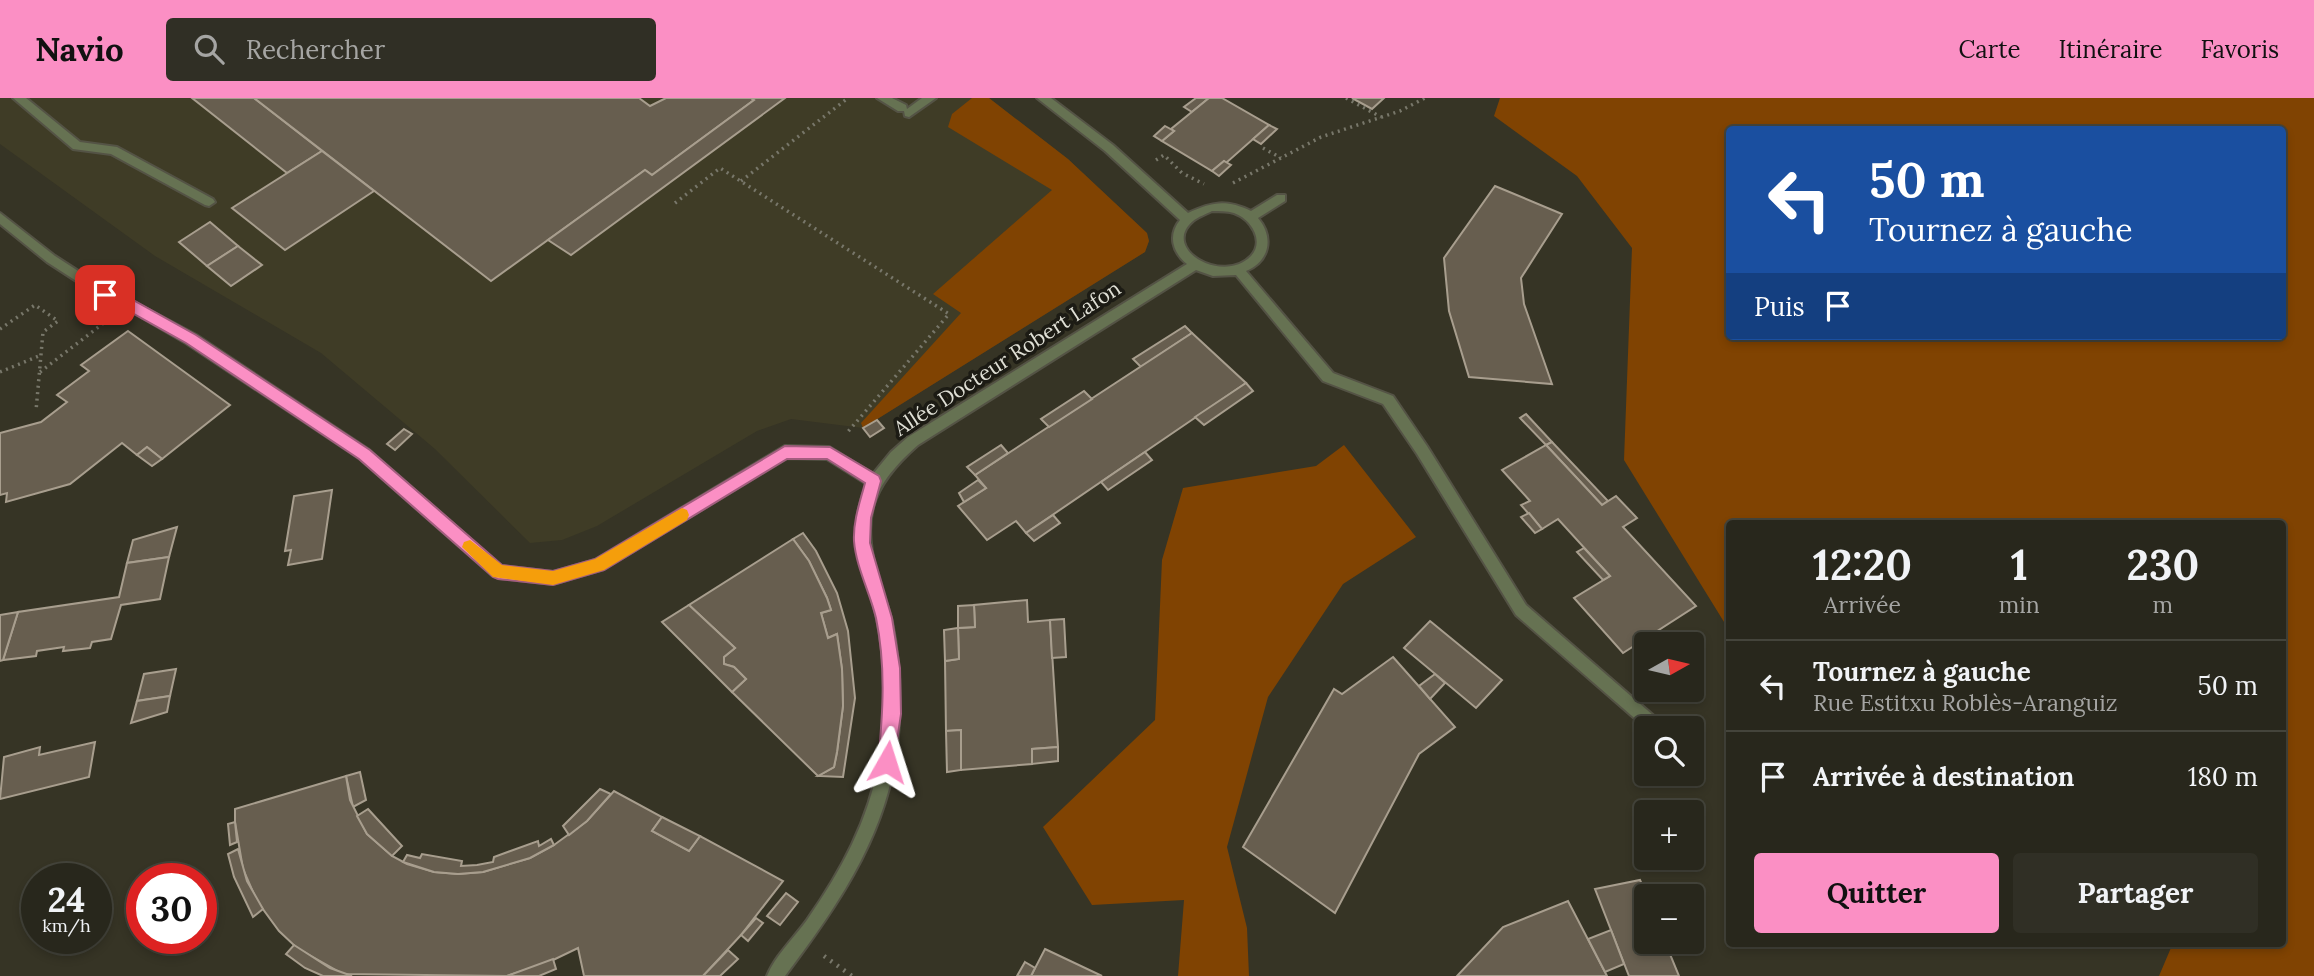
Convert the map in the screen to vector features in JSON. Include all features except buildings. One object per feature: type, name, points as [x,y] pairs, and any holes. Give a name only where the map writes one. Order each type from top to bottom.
[{"type":"street","points":[[19,98],[77,146],[113,150],[209,202]]},
{"type":"street","points":[[883,98],[906,111],[930,98]]},
{"type":"street","points":[[1043,98],[1110,148],[1186,218]]},
{"type":"street","points":[[1250,216],[1281,198]]},
{"type":"street","points":[[1218,207],[1238,210],[1250,216],[1263,235],[1263,246],[1251,264],[1238,269],[1208,271],[1194,265],[1182,255],[1177,242],[1178,229],[1186,218],[1197,211],[1218,207]]},
{"type":"street","points":[[0,217],[51,259],[105,295],[128,304],[191,339],[364,454],[498,572],[553,578],[599,565],[785,452],[830,453],[873,481]]},
{"type":"street","name":"Allée Docteur Robert Lafon","points":[[775,976],[836,893],[855,860],[875,810],[887,762],[892,714],[892,668],[884,618],[862,543],[863,518],[873,481],[892,457],[914,441],[1194,265]]},
{"type":"street","points":[[1238,269],[1328,377],[1388,400],[1521,610],[1643,716]]},
{"type":"path","points":[[740,181],[848,98]]},
{"type":"path","points":[[1346,98],[1381,117]]},
{"type":"path","points":[[1254,173],[1329,134],[1381,117],[1425,98]]},
{"type":"path","points":[[1263,148],[1282,158]]},
{"type":"path","points":[[675,203],[720,168],[949,314],[830,453]]},
{"type":"path","points":[[39,372],[128,304]]},
{"type":"path","points":[[0,329],[35,305],[58,321],[43,331],[36,411]]},
{"type":"path","points":[[0,372],[41,355]]},
{"type":"shaded area","points":[[0,98],[989,98],[1068,159],[1147,233],[1149,241],[1145,252],[863,428],[791,419],[757,431],[597,526],[562,540],[530,543],[435,449],[321,353],[155,256],[0,144]]},
{"type":"shaded area","points":[[972,98],[989,98],[1068,159],[1147,233],[1149,241],[1145,252],[863,428],[861,423],[961,313],[933,294],[1052,190],[948,127],[952,114]]},
{"type":"shaded area","points":[[1500,98],[2314,98],[2314,976],[2159,976],[2171,947],[2286,947],[2286,520],[1726,520],[1726,625],[1624,460],[1632,248],[1577,176],[1494,116]]},
{"type":"shaded area","points":[[1344,445],[1416,537],[1343,584],[1268,697],[1227,847],[1247,928],[1249,976],[1178,976],[1184,900],[1092,905],[1043,827],[1155,720],[1162,560],[1183,488],[1316,466]]},
{"type":"slow traffic","points":[[470,547],[498,572],[553,578],[599,565],[682,515]]},
{"type":"route","points":[[105,295],[128,304],[191,339],[364,454],[498,572],[553,578],[599,565],[785,452],[830,453],[873,481],[863,518],[862,543],[884,618],[892,668],[892,714],[887,762]]}]
